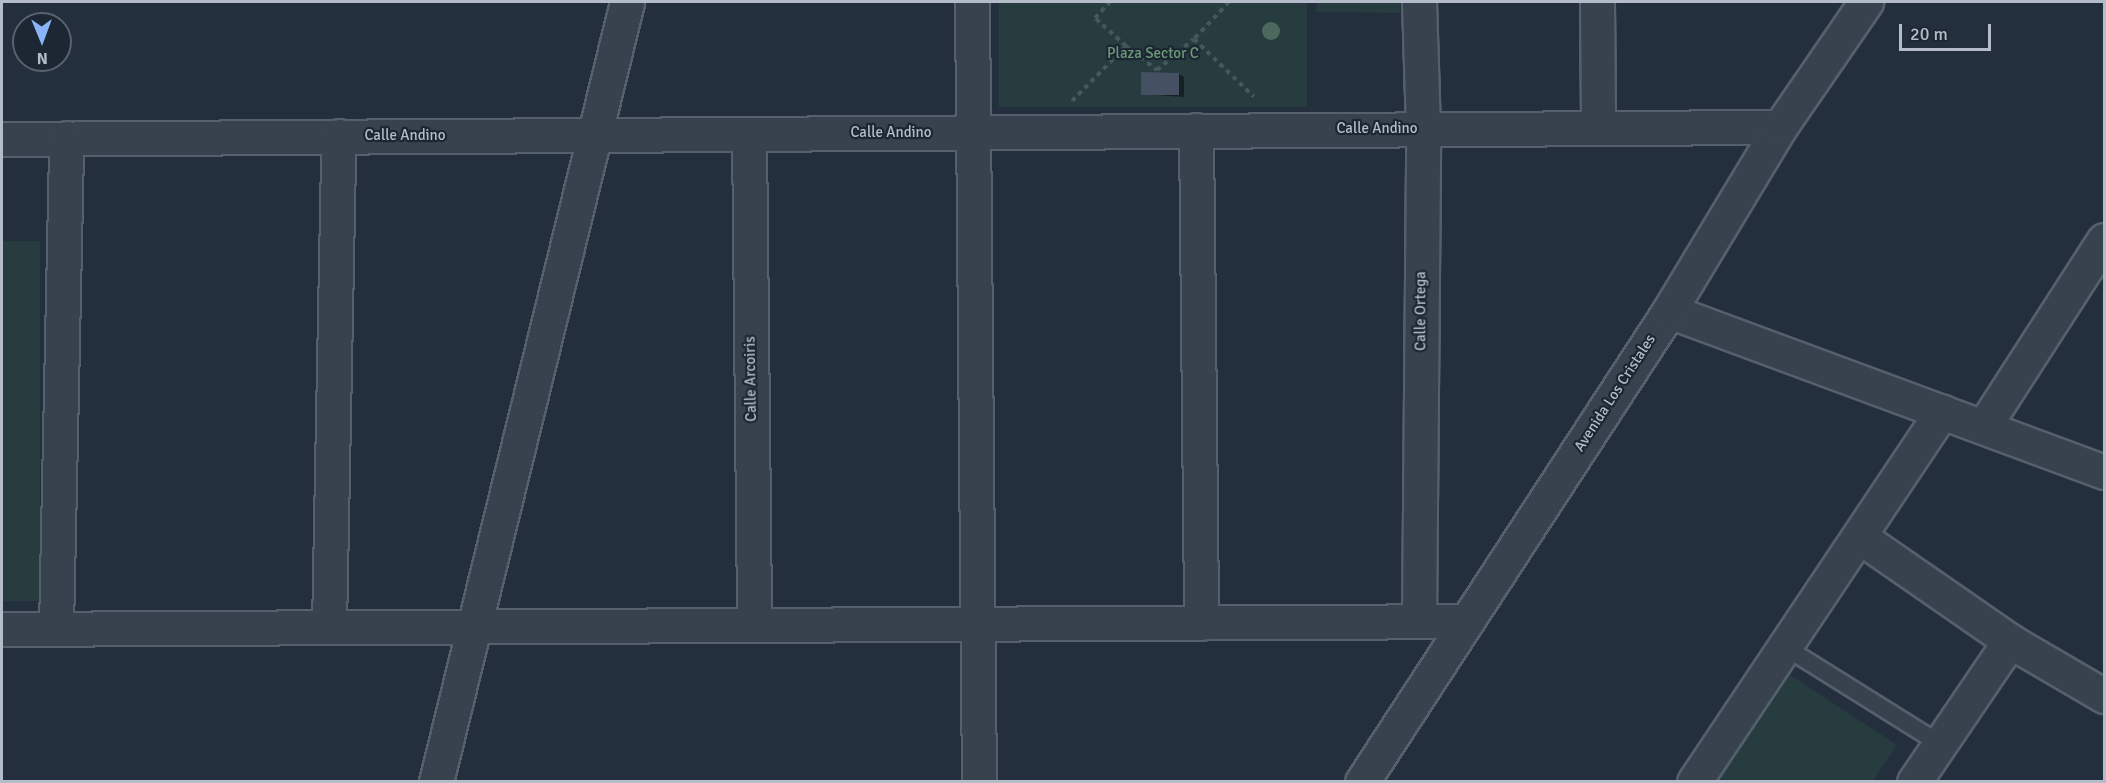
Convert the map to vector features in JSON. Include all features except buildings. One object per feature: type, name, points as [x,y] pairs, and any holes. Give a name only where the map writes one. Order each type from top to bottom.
[{"type":"street","points":[[436,782],[627,2]]},
{"type":"street","points":[[972,2],[979,782]]},
{"type":"street","name":"Calle Ortega","points":[[1419,2],[1423,129],[1419,621]]},
{"type":"street","points":[[1598,2],[1598,128]]},
{"type":"street","name":"Avenida Los Cristales","points":[[1362,782],[1669,311],[1780,127],[1866,2]]},
{"type":"street","name":"Calle Andino","points":[[2,139],[1780,127]]},
{"type":"street","points":[[1196,130],[1201,622]]},
{"type":"street","name":"Calle Arcoiris","points":[[748,134],[754,625]]},
{"type":"street","points":[[329,627],[338,136]]},
{"type":"street","points":[[56,628],[66,138]]},
{"type":"street","points":[[1984,426],[2104,240]]},
{"type":"street","points":[[1669,311],[2104,472]]},
{"type":"street","points":[[1694,782],[1860,537],[1942,411]]},
{"type":"street","points":[[1860,537],[2010,641],[2104,696]]},
{"type":"street","points":[[2,628],[1467,621]]},
{"type":"street","points":[[1914,782],[2010,641]]},
{"type":"lane","points":[[1785,647],[1940,744]]},
{"type":"path","points":[[1110,2],[1095,18],[1157,70],[1194,39],[1229,2]]},
{"type":"path","points":[[1194,39],[1264,107],[1265,130]]},
{"type":"path","points":[[1066,132],[1065,107],[1126,46]]},
{"type":"green space","name":"Plaza Sector C","points":[[999,2],[1307,2],[1307,107],[999,107]]},
{"type":"green space","points":[[1317,2],[1400,2],[1400,13],[1316,12]]},
{"type":"green space","points":[[2,241],[40,241],[40,601],[2,601]]},
{"type":"green space","points":[[1784,671],[1897,745],[1873,781],[1710,782]]}]
